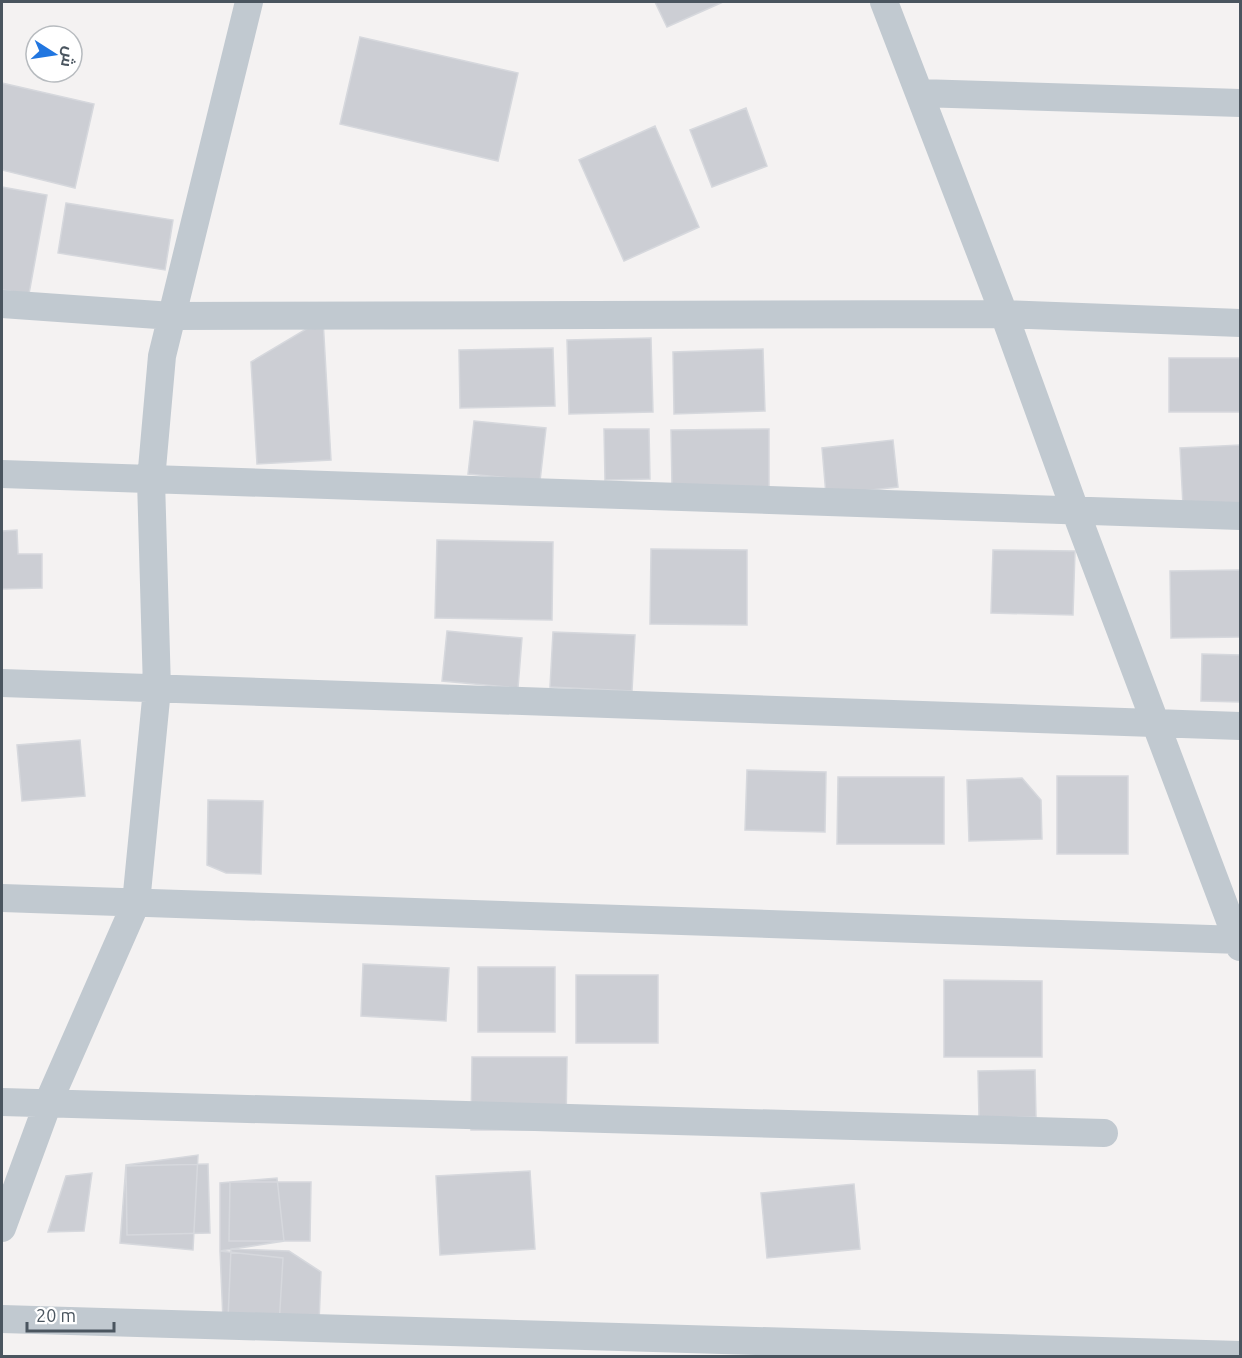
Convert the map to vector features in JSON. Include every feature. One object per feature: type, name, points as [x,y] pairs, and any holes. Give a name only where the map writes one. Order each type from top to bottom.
[{"type":"street","points":[[2,1228],[48,1104],[136,903],[157,689],[151,480],[162,356],[249,2]]},
{"type":"street","points":[[2,898],[1240,942],[1155,723],[1004,314],[884,2]]},
{"type":"street","points":[[919,93],[1240,103]]},
{"type":"street","points":[[2,304],[172,316],[1004,314],[1240,323]]},
{"type":"street","points":[[2,474],[1240,516]]},
{"type":"street","points":[[2,683],[1240,726]]},
{"type":"street","points":[[2,1102],[1104,1133]]},
{"type":"street","points":[[2,1319],[1240,1355]]},
{"type":"building","points":[[655,2],[723,2],[667,27]]},
{"type":"building","points":[[360,37],[518,73],[498,161],[340,124]]},
{"type":"building","points":[[2,83],[94,104],[75,188],[2,170]]},
{"type":"building","points":[[746,108],[767,166],[712,187],[690,130]]},
{"type":"building","points":[[655,126],[699,227],[624,261],[579,160]]},
{"type":"building","points":[[2,187],[47,195],[29,294],[2,290]]},
{"type":"building","points":[[66,203],[173,220],[165,270],[58,253]]},
{"type":"building","points":[[323,319],[331,460],[257,464],[251,362]]},
{"type":"building","points":[[651,338],[653,412],[569,414],[567,340]]},
{"type":"building","points":[[553,348],[555,406],[460,408],[459,350]]},
{"type":"building","points":[[763,349],[765,411],[674,414],[673,352]]},
{"type":"building","points":[[1169,358],[1240,358],[1240,412],[1169,412]]},
{"type":"building","points":[[474,421],[546,428],[540,481],[468,474]]},
{"type":"building","points":[[604,429],[649,429],[650,479],[605,480]]},
{"type":"building","points":[[769,429],[769,488],[672,488],[671,430]]},
{"type":"building","points":[[893,440],[898,487],[826,495],[822,448]]},
{"type":"building","points":[[1240,445],[1240,503],[1183,506],[1180,448]]},
{"type":"building","points":[[17,530],[18,554],[42,554],[42,588],[2,589],[2,531]]},
{"type":"building","points":[[437,540],[553,542],[552,620],[435,618]]},
{"type":"building","points":[[651,549],[747,550],[747,625],[650,624]]},
{"type":"building","points":[[993,550],[1075,551],[1073,615],[991,613]]},
{"type":"building","points":[[1240,570],[1240,637],[1171,638],[1170,571]]},
{"type":"building","points":[[447,631],[522,638],[518,688],[442,681]]},
{"type":"building","points":[[553,632],[635,635],[632,691],[550,687]]},
{"type":"building","points":[[1202,654],[1240,655],[1240,702],[1201,701]]},
{"type":"building","points":[[80,740],[85,796],[22,801],[17,745]]},
{"type":"building","points":[[747,770],[826,772],[825,832],[745,830]]},
{"type":"building","points":[[1057,776],[1128,776],[1128,854],[1057,854]]},
{"type":"building","points":[[838,777],[944,777],[944,844],[837,844]]},
{"type":"building","points":[[1022,778],[1041,800],[1042,839],[969,841],[967,780]]},
{"type":"building","points":[[208,800],[263,801],[261,874],[226,873],[207,865]]},
{"type":"building","points":[[363,964],[449,968],[446,1021],[361,1016]]},
{"type":"building","points":[[478,967],[555,967],[555,1032],[478,1032]]},
{"type":"building","points":[[576,975],[658,975],[658,1043],[576,1043]]},
{"type":"building","points":[[944,980],[1042,981],[1042,1057],[944,1057]]},
{"type":"building","points":[[472,1057],[567,1057],[566,1130],[471,1130]]},
{"type":"building","points":[[1035,1070],[1036,1117],[979,1118],[978,1071]]},
{"type":"building","points":[[198,1155],[193,1250],[120,1243],[126,1165]]},
{"type":"building","points":[[208,1164],[210,1233],[127,1235],[126,1166]]},
{"type":"building","points":[[530,1171],[535,1249],[440,1255],[436,1176]]},
{"type":"building","points":[[92,1173],[84,1231],[48,1232],[66,1176]]},
{"type":"building","points":[[277,1178],[284,1241],[220,1251],[220,1183]]},
{"type":"building","points":[[230,1182],[311,1182],[310,1241],[229,1241]]},
{"type":"building","points":[[854,1184],[860,1249],[767,1258],[761,1193]]},
{"type":"building","points":[[231,1249],[289,1251],[321,1272],[319,1323],[228,1319]]},
{"type":"building","points":[[220,1251],[283,1258],[279,1326],[223,1320]]}]
